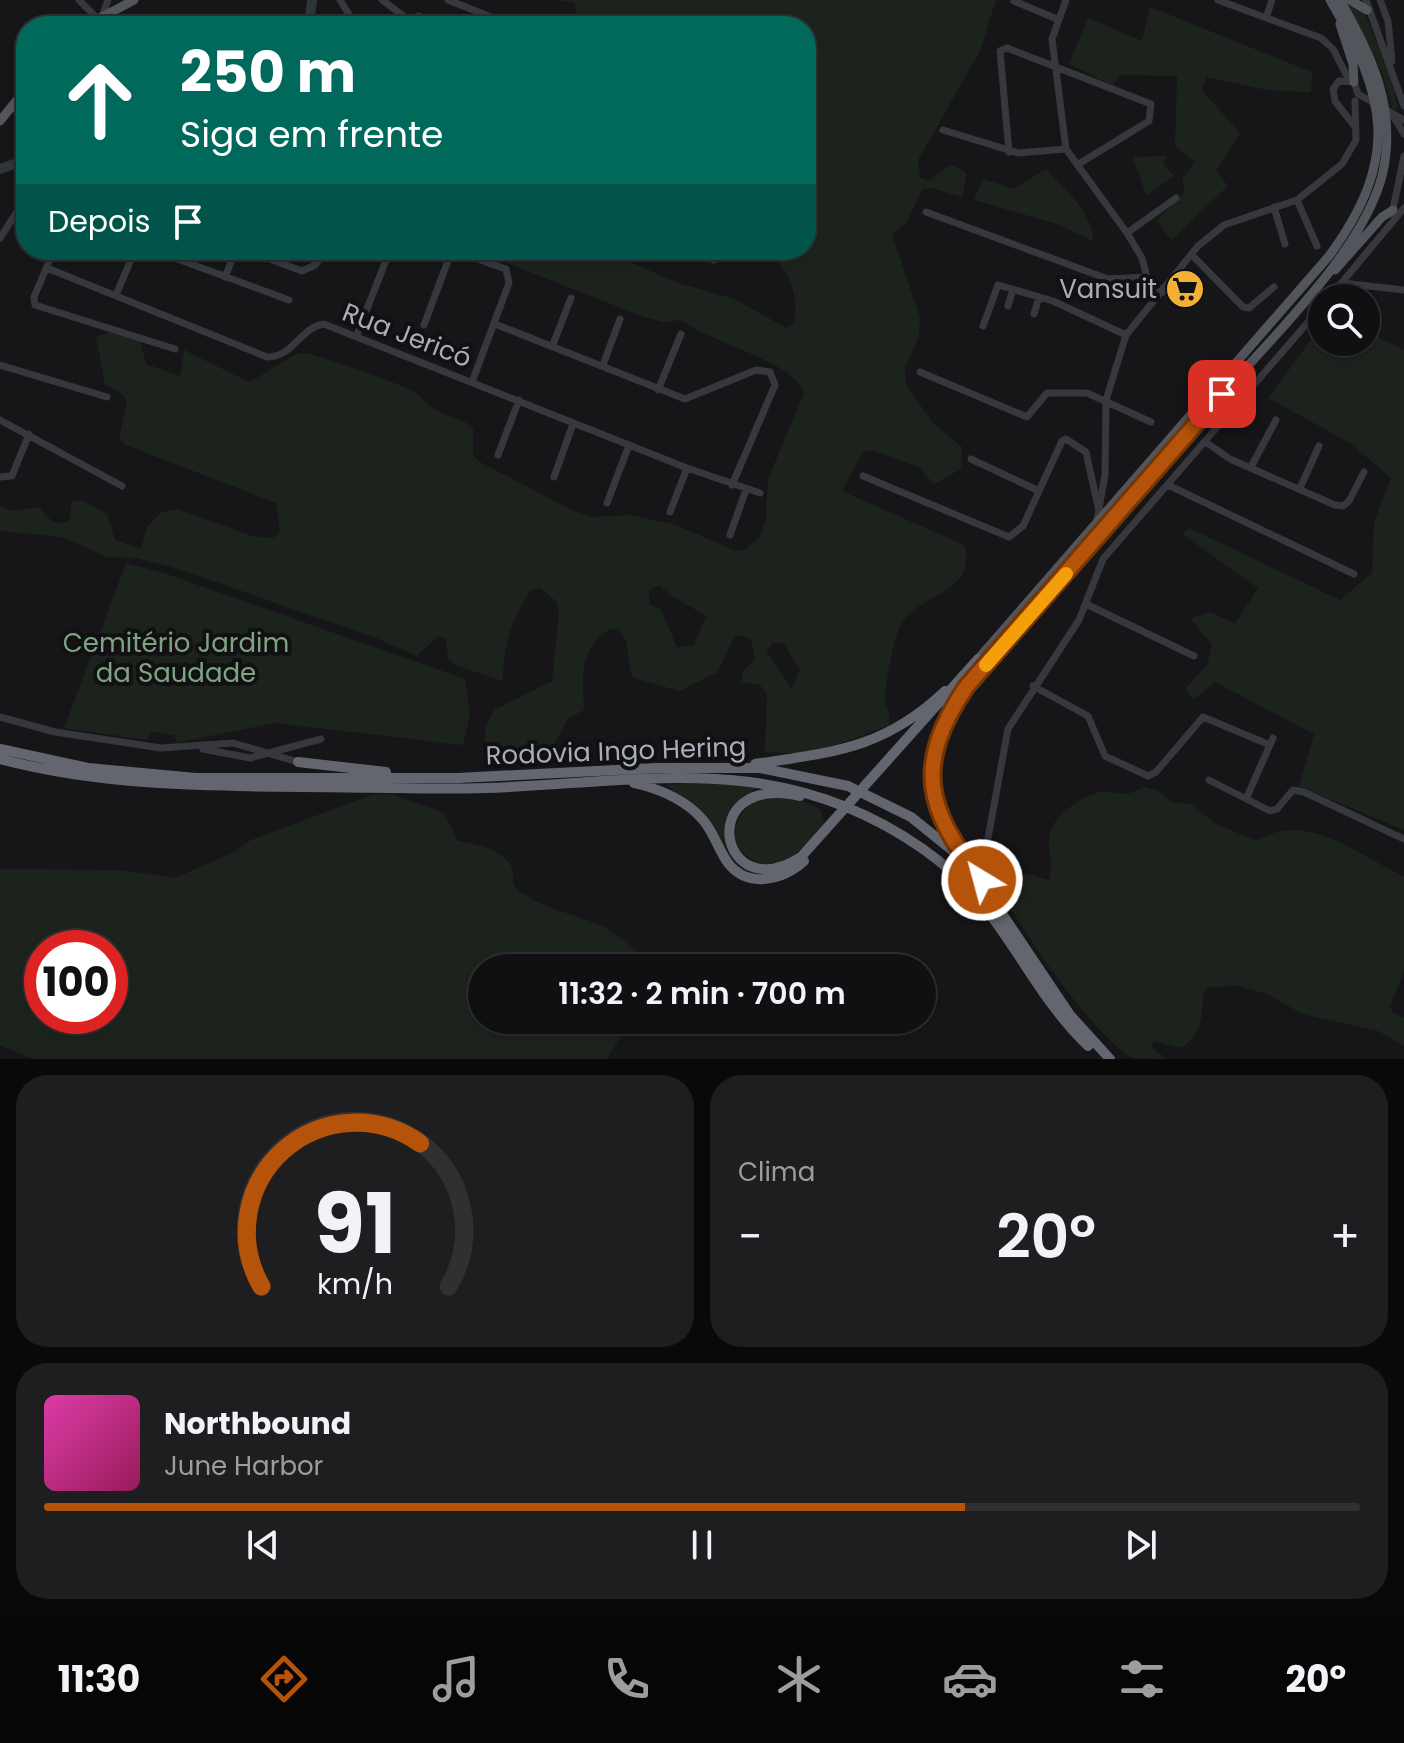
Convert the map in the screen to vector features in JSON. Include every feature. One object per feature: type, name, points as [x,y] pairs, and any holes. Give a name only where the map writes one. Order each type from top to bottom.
[{"type":"highway","points":[[596,781],[633,783],[658,789],[679,799],[704,821],[731,867],[754,878],[792,873],[978,659]]},
{"type":"highway","points":[[732,768],[839,753],[865,743],[916,716],[978,659]]},
{"type":"highway","points":[[884,768],[966,687]]},
{"type":"highway","points":[[966,687],[939,731],[932,784],[944,824],[968,863]]},
{"type":"highway","name":"Rodovia Ingo Hering","points":[[0,749],[88,768],[159,776],[420,778],[732,768],[782,770],[848,786],[911,817],[968,863],[1070,1015],[1110,1059]]},
{"type":"highway","name":"Rodovia Ingo Hering","points":[[0,760],[121,782],[216,787],[447,788],[596,781],[746,779],[780,785],[839,802],[910,840],[964,881],[996,918],[1064,1019],[1101,1059]]},
{"type":"highway","points":[[298,762],[420,778]]},
{"type":"highway","points":[[826,832],[801,857],[787,866],[766,870],[743,863],[733,852],[728,835],[733,813],[751,796],[779,793],[839,802]]},
{"type":"main road","points":[[103,16],[134,0]]},
{"type":"main road","points":[[1335,3],[1353,64],[1351,81]]},
{"type":"main road","points":[[1317,284],[1365,220],[1382,175],[1379,98],[1369,51],[1335,3]]},
{"type":"main road","points":[[0,121],[16,101]]},
{"type":"main road","points":[[978,659],[1347,232],[1374,174],[1382,133]]},
{"type":"main road","points":[[1320,284],[1353,253],[1382,217],[1393,210]]},
{"type":"main road","points":[[966,687],[1308,295]]},
{"type":"street","points":[[382,0],[407,16]]},
{"type":"street","points":[[448,0],[489,16]]},
{"type":"street","points":[[1066,0],[1052,39],[1066,149],[1127,233],[1142,258],[1147,277],[1163,292]]},
{"type":"street","points":[[1096,526],[1105,475],[1106,400],[1126,335],[1192,255],[1224,225],[1297,200],[1351,153],[1357,130],[1357,98],[1333,49],[1321,38],[1218,0]]},
{"type":"street","points":[[1266,18],[1272,0]]},
{"type":"street","points":[[1380,0],[1388,21],[1394,71],[1403,104],[1397,116]]},
{"type":"street","points":[[1014,1],[1057,19]]},
{"type":"street","points":[[1359,2],[1388,21]]},
{"type":"street","points":[[1359,2],[1394,71]]},
{"type":"street","points":[[1009,152],[1000,51],[1007,48],[1151,104],[1149,121],[1077,165]]},
{"type":"street","points":[[1342,67],[1332,94],[1357,130]]},
{"type":"street","points":[[1339,81],[1351,81]]},
{"type":"street","points":[[1339,105],[1347,106],[1357,98]]},
{"type":"street","points":[[1357,98],[1397,116],[1404,134]]},
{"type":"street","points":[[943,130],[1009,152],[1027,154],[1066,149]]},
{"type":"street","points":[[1388,228],[1404,156]]},
{"type":"street","points":[[1402,168],[1404,180]]},
{"type":"street","points":[[1127,233],[1176,198]]},
{"type":"street","points":[[1297,200],[1317,246]]},
{"type":"street","points":[[1393,210],[1404,206]]},
{"type":"street","points":[[1403,289],[1376,290],[1342,283],[1404,206]]},
{"type":"street","points":[[1274,207],[1285,244]]},
{"type":"street","points":[[926,212],[1108,279],[1147,277]]},
{"type":"street","points":[[0,238],[16,213]]},
{"type":"street","points":[[1192,255],[1243,307],[1249,308],[1274,287]]},
{"type":"street","points":[[50,260],[34,297],[35,305],[175,349]]},
{"type":"street","points":[[116,295],[131,260]]},
{"type":"street","points":[[180,260],[289,300]]},
{"type":"street","points":[[225,277],[232,260]]},
{"type":"street","points":[[277,260],[302,271],[319,260]]},
{"type":"street","points":[[356,337],[386,260]]},
{"type":"street","points":[[424,325],[448,260]]},
{"type":"street","points":[[472,382],[495,324],[509,274],[506,269],[480,260]]},
{"type":"street","name":"Rua Jericó","points":[[47,268],[267,357],[282,355],[318,324],[687,468],[760,493]]},
{"type":"street","points":[[983,326],[998,285],[1039,297],[1126,335]]},
{"type":"street","points":[[1008,306],[1013,289]]},
{"type":"street","points":[[1034,314],[1039,297]]},
{"type":"street","points":[[552,347],[571,298]]},
{"type":"street","points":[[603,365],[620,319]]},
{"type":"street","points":[[986,849],[1002,747],[1008,729],[1033,686],[1068,638],[1086,604],[1103,559],[1207,443],[1308,323]]},
{"type":"street","points":[[495,324],[603,365],[658,390],[691,399],[756,370],[770,372],[775,378],[732,485]]},
{"type":"street","points":[[658,390],[681,334]]},
{"type":"street","points":[[0,365],[107,397]]},
{"type":"street","points":[[920,372],[1027,417],[1047,393],[1087,393],[1151,422]]},
{"type":"street","points":[[498,455],[519,400]]},
{"type":"street","points":[[0,420],[122,486]]},
{"type":"street","points":[[1251,467],[1276,420]]},
{"type":"street","points":[[554,477],[573,424]]},
{"type":"street","points":[[0,477],[12,476],[29,434]]},
{"type":"street","points":[[863,476],[1009,537],[1023,526],[1062,441],[1070,440],[1086,452],[1099,511]]},
{"type":"street","points":[[1207,443],[1214,450],[1343,506],[1349,501],[1364,472]]},
{"type":"street","points":[[607,503],[629,445]]},
{"type":"street","points":[[1300,488],[1319,446]]},
{"type":"street","points":[[971,459],[1039,491]]},
{"type":"street","points":[[670,512],[687,468]]},
{"type":"street","points":[[1168,485],[1354,574]]},
{"type":"street","points":[[730,535],[746,490]]},
{"type":"street","points":[[1086,604],[1194,656]]},
{"type":"street","points":[[1033,686],[1088,716],[1105,756],[1137,774],[1148,776],[1156,772],[1203,717],[1271,741],[1246,799]]},
{"type":"street","points":[[0,717],[106,741],[169,748],[233,743],[265,755],[298,762]]},
{"type":"street","points":[[197,747],[236,758],[265,755],[298,743],[321,739]]},
{"type":"street","points":[[298,743],[293,753],[298,762]]},
{"type":"street","points":[[1209,780],[1270,811],[1277,809],[1287,793],[1293,790],[1304,792],[1404,839]]},
{"type":"green space","points":[[558,0],[996,0],[980,51],[918,160],[920,177],[928,181],[951,165],[967,173],[962,197],[931,188],[922,189],[907,222],[892,234],[920,317],[919,337],[905,367],[906,385],[933,423],[962,447],[961,469],[934,484],[918,467],[872,450],[863,452],[842,491],[964,545],[966,561],[963,573],[955,583],[910,613],[898,630],[885,696],[889,725],[812,750],[765,751],[767,694],[760,685],[741,682],[743,672],[755,658],[751,640],[743,635],[734,637],[718,672],[679,691],[634,678],[626,642],[618,631],[611,628],[588,654],[583,674],[584,710],[568,719],[553,746],[526,756],[512,757],[491,749],[486,740],[486,727],[494,710],[552,681],[559,611],[556,601],[540,588],[531,590],[513,623],[503,681],[455,665],[448,659],[446,639],[438,636],[417,656],[371,636],[175,568],[137,558],[107,557],[62,537],[0,531],[0,505],[11,511],[39,507],[59,523],[69,521],[72,502],[82,500],[107,514],[115,540],[141,549],[147,527],[160,513],[178,509],[252,536],[273,538],[280,531],[276,503],[126,445],[119,438],[127,401],[121,393],[105,384],[96,337],[115,331],[140,341],[146,364],[180,376],[184,350],[249,382],[301,353],[337,362],[411,390],[436,410],[465,422],[473,428],[473,455],[480,462],[572,510],[593,517],[631,515],[676,525],[736,551],[745,549],[760,537],[766,518],[768,479],[804,393],[797,381],[768,362],[682,320],[663,322],[644,317],[499,260],[625,260],[678,283],[734,299],[786,328],[794,324],[794,292],[786,273],[775,260],[816,260],[816,16],[577,16],[575,3]],"holes":[[[659,585],[706,616],[694,646],[677,647],[661,610],[649,604],[649,590]],[[773,643],[783,643],[800,669],[792,689],[766,651]]]},
{"type":"green space","points":[[1347,4],[1365,13],[1392,81],[1398,108],[1393,111],[1382,72]]},
{"type":"green space","points":[[1150,7],[1312,72],[1311,92],[1267,90],[1206,77],[1202,90],[1240,133],[1216,171],[1228,186],[1171,240],[1157,220],[1185,192],[1182,179],[1195,162],[1175,146],[1177,76],[1121,75],[1112,85],[1069,64],[1088,18],[1142,41]]},
{"type":"green space","points":[[1168,156],[1163,163],[1174,176],[1146,195],[1133,157]]},
{"type":"green space","points":[[1046,169],[1083,211],[1093,241],[1057,224],[974,200],[983,179],[1014,189]]},
{"type":"green space","points":[[1380,338],[1404,350],[1404,830],[1299,786],[1314,734],[1215,682],[1193,700],[1185,689],[1207,665],[1212,645],[1190,618],[1211,612],[1235,624],[1258,588],[1182,534],[1189,528],[1340,600],[1372,573],[1374,522],[1391,478],[1350,443],[1268,398],[1308,344],[1308,356],[1380,356]]},
{"type":"green space","name":"Cemitério Jardim da Saudade","points":[[126,563],[164,573],[465,679],[470,715],[463,745],[275,723],[176,743],[175,735],[152,732],[147,740],[64,728]]},
{"type":"green space","points":[[700,782],[760,787],[738,803],[730,815],[725,842],[728,854],[736,863],[750,870],[783,871],[759,876],[734,866],[704,815],[666,785]]},
{"type":"green space","points":[[1144,787],[1158,791],[1172,802],[1191,804],[1214,823],[1257,841],[1276,832],[1294,830],[1313,833],[1332,839],[1404,876],[1404,971],[1390,1007],[1394,1014],[1404,1017],[1404,1046],[1378,1031],[1302,1014],[1267,994],[1239,986],[1209,987],[1203,994],[1197,1031],[1181,1048],[1154,1041],[1151,1047],[1167,1059],[1131,1057],[1114,1044],[1056,976],[1019,922],[995,879],[1023,873],[1049,880],[1050,833],[1061,816],[1091,795],[1103,792],[1122,794]]},
{"type":"green space","points":[[391,794],[444,813],[458,841],[488,848],[503,856],[513,870],[515,887],[545,905],[607,929],[640,954],[468,954],[468,1034],[623,1034],[606,1059],[35,1059],[0,1046],[0,869],[119,870],[175,878],[232,853],[251,840],[371,795]]},
{"type":"green space","points":[[760,798],[797,799],[820,809],[824,823],[792,856],[771,865],[759,863],[733,843],[740,816]]},
{"type":"waterway","points":[[310,16],[312,0]]},
{"type":"waterway","points":[[0,169],[16,163]]},
{"type":"slow traffic","points":[[986,665],[1066,574]]},
{"type":"place","name":"Vansuit","points":[[1185,289]]},
{"type":"route","points":[[982,880],[955,843],[936,804],[932,768],[939,731],[966,687],[1222,394]]}]
